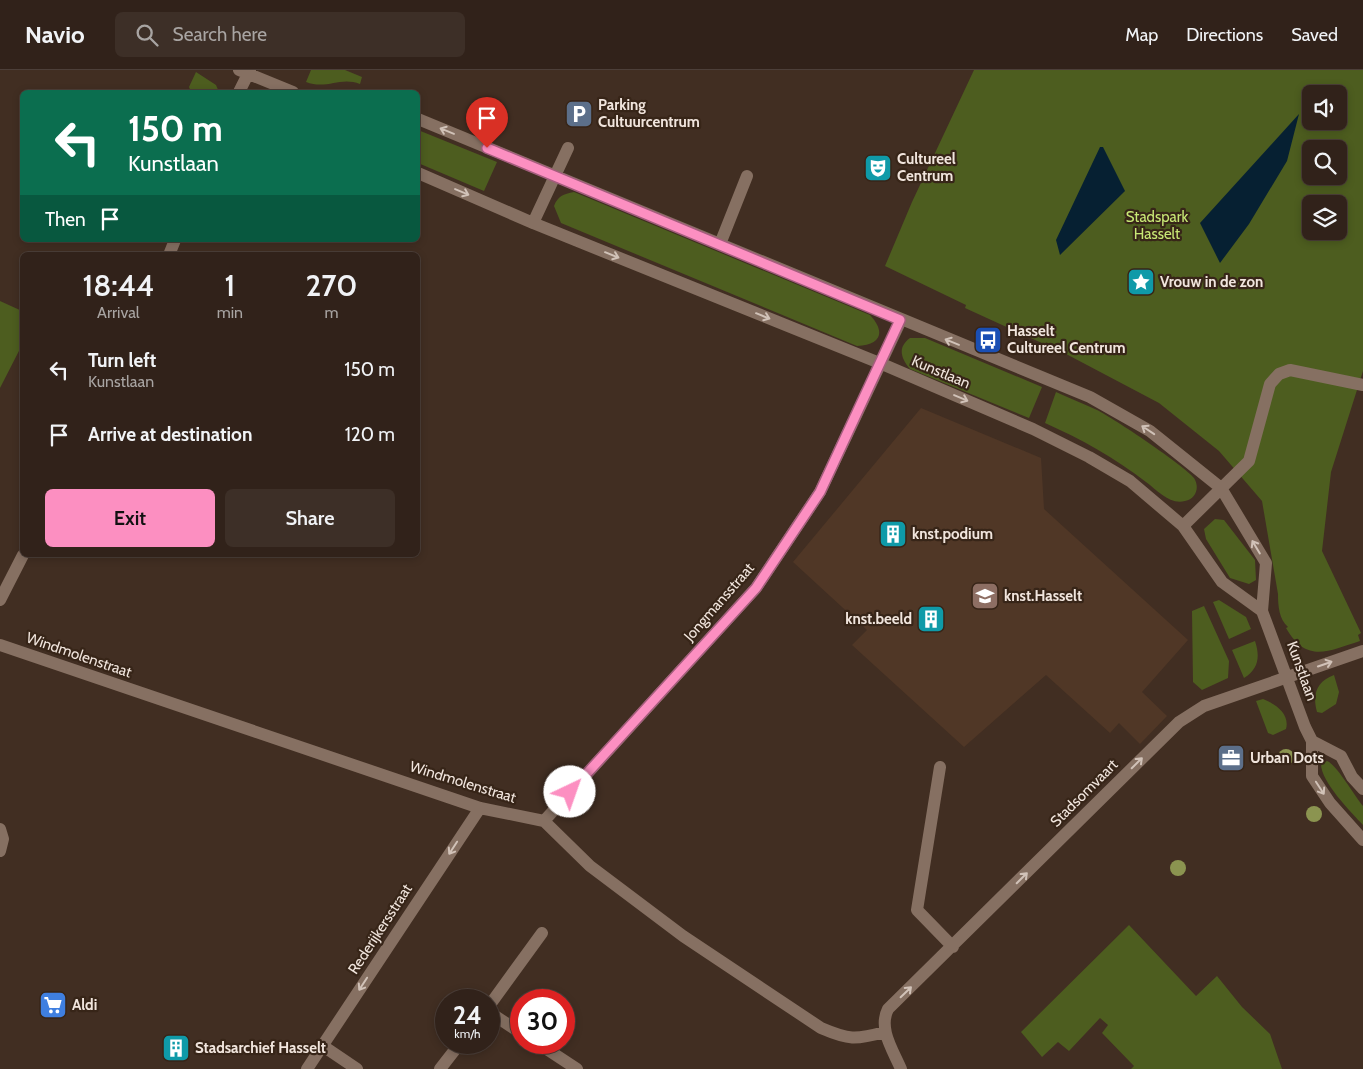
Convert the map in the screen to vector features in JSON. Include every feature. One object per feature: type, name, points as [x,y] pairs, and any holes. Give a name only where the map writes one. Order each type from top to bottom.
[{"type":"street","points":[[240,90],[246,71],[289,90]]},
{"type":"street","name":"Kunstlaan","points":[[420,120],[1075,391],[1116,411],[1150,431],[1221,488],[1266,563],[1262,611],[1312,741],[1312,776],[1330,803],[1363,840]]},
{"type":"street","points":[[533,222],[554,174],[568,148]]},
{"type":"street","name":"Kunstlaan","points":[[420,173],[533,222],[882,364],[1033,430],[1088,457],[1130,481],[1183,526],[1222,582],[1262,611]]},
{"type":"street","points":[[720,244],[747,176]]},
{"type":"street","name":"Jongmansstraat","points":[[544,821],[756,588],[820,492],[882,364],[900,320]]},
{"type":"street","points":[[1183,526],[1249,461],[1270,384],[1280,374],[1290,370],[1363,385]]},
{"type":"street","points":[[0,600],[22,557]]},
{"type":"street","name":"Windmolenstraat","points":[[0,645],[480,808],[544,821]]},
{"type":"street","name":"Stadsomvaart","points":[[885,1032],[883,1018],[888,1009],[1179,722],[1204,706],[1363,651]]},
{"type":"street","points":[[1312,741],[1341,756],[1352,777],[1363,789]]},
{"type":"street","points":[[940,767],[917,910],[953,947]]},
{"type":"street","name":"Rederijkersstraat","points":[[307,1069],[480,808]]},
{"type":"street","points":[[544,821],[590,866],[683,936],[821,1028],[841,1037],[860,1039],[885,1032],[901,1069]]},
{"type":"street","points":[[0,829],[3,838],[0,851]]},
{"type":"street","points":[[500,991],[542,933]]},
{"type":"street","points":[[323,1046],[357,1069]]},
{"type":"street","points":[[443,1068],[453,1054]]},
{"type":"street","points":[[554,1054],[577,1069]]},
{"type":"shaded area","name":"knst.Hasselt","points":[[921,408],[1041,458],[1044,509],[1188,640],[1142,692],[1167,716],[1140,744],[1119,723],[1110,733],[1046,675],[964,747],[852,645],[867,630],[793,562]]},
{"type":"green space","points":[[311,70],[345,70],[362,77],[360,84],[346,81],[320,85],[306,82]]},
{"type":"green space","name":"Stadspark Hasselt","points":[[974,70],[1363,70],[1363,371],[1331,472],[1322,551],[1361,633],[1358,635],[1360,641],[1319,652],[1310,651],[1302,647],[1294,639],[1286,628],[1288,627],[1280,612],[1262,501],[1219,451],[1159,403],[1068,355],[965,308],[966,305],[885,266],[912,202]]},
{"type":"green space","points":[[196,72],[216,85],[218,90],[190,90],[189,87]]},
{"type":"green space","points":[[420,131],[497,162],[484,191],[420,164]]},
{"type":"green space","points":[[574,192],[870,315],[878,327],[878,336],[871,343],[857,346],[561,223],[554,206],[561,196]]},
{"type":"green space","points":[[0,301],[20,310],[20,349],[0,388]]},
{"type":"green space","points":[[910,338],[925,338],[1042,387],[1029,418],[910,369],[902,356],[902,349]]},
{"type":"green space","points":[[1056,392],[1097,410],[1177,463],[1196,481],[1197,489],[1192,498],[1180,502],[1169,499],[1110,457],[1085,442],[1045,423]]},
{"type":"green space","points":[[1215,519],[1224,520],[1255,560],[1256,580],[1249,584],[1230,578],[1206,539],[1204,529]]},
{"type":"green space","points":[[1219,600],[1246,617],[1251,629],[1229,639],[1213,602]]},
{"type":"green space","points":[[1204,606],[1229,661],[1228,678],[1202,690],[1193,682],[1192,611]]},
{"type":"green space","points":[[1255,641],[1258,652],[1257,662],[1253,671],[1244,678],[1232,650]]},
{"type":"green space","points":[[1334,675],[1339,692],[1336,704],[1322,713],[1317,712],[1315,699],[1317,689],[1323,681]]},
{"type":"green space","points":[[1263,699],[1281,710],[1286,719],[1286,729],[1273,735],[1268,733],[1256,701]]},
{"type":"green space","points":[[1327,761],[1340,774],[1363,806],[1363,825],[1331,788],[1322,771],[1321,764]]},
{"type":"green space","points":[[1129,925],[1196,996],[1217,976],[1242,1007],[1270,1034],[1282,1069],[1131,1069],[1134,1066],[1102,1033],[1108,1025],[1100,1018],[1069,1051],[1058,1042],[1042,1057],[1021,1032]]},
{"type":"water","points":[[1299,114],[1287,161],[1249,224],[1220,263],[1200,223]]},
{"type":"water","points":[[1100,147],[1103,147],[1125,191],[1060,255],[1056,240]]},
{"type":"place","name":"Parking Cultuurcentrum","points":[[579,114]]},
{"type":"place","name":"Cultureel Centrum","points":[[878,168]]},
{"type":"place","name":"Vrouw in de zon","points":[[1141,282]]},
{"type":"place","name":"Hasselt Cultureel Centrum","points":[[988,340]]},
{"type":"place","name":"knst.podium","points":[[893,534]]},
{"type":"place","name":"knst.Hasselt","points":[[985,596]]},
{"type":"place","name":"knst.beeld","points":[[931,619]]},
{"type":"place","name":"Urban Dots","points":[[1231,758]]},
{"type":"place","name":"Aldi","points":[[53,1005]]},
{"type":"place","name":"Stadsarchief Hasselt","points":[[176,1048]]},
{"type":"route","points":[[487,148],[554,174],[900,320],[882,364],[820,492],[756,588],[570,792]]}]
